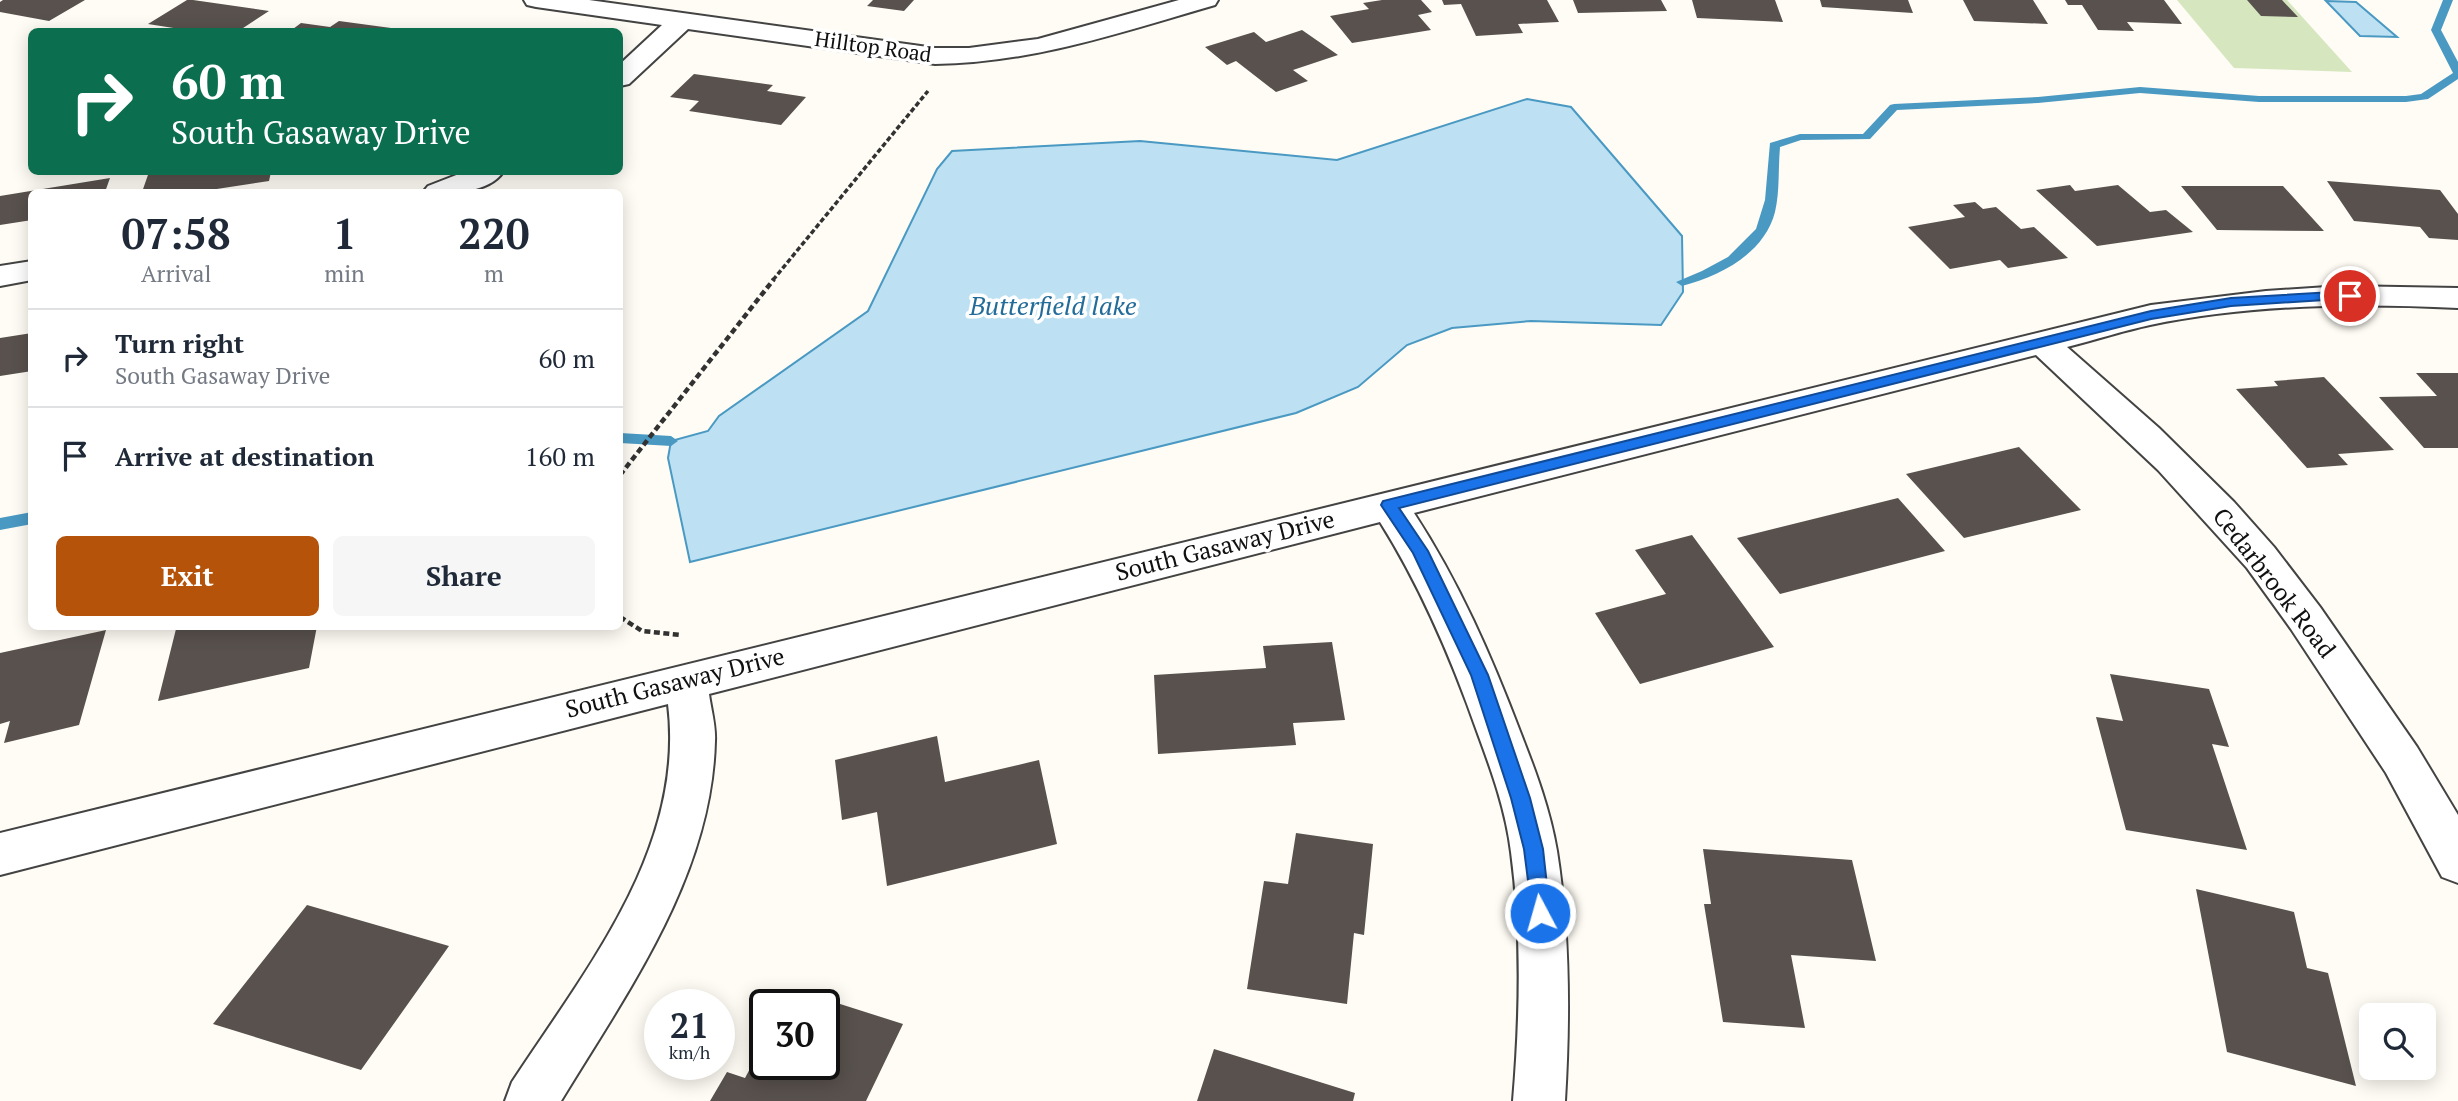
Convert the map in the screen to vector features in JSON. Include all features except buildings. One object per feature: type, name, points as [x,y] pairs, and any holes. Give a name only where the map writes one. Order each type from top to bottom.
[{"type":"street","name":"Hilltop Road","points":[[536,0],[934,56],[966,57],[1047,45],[1206,0]]},
{"type":"street","points":[[623,75],[683,20]]},
{"type":"street","points":[[446,189],[481,175]]},
{"type":"street","points":[[0,276],[28,271]]},
{"type":"street","name":"South Gasaway Drive","points":[[0,854],[2151,315],[2231,302],[2327,295],[2458,298]]},
{"type":"street","name":"Cedarbrook Road","points":[[2042,342],[2130,421],[2203,493],[2295,603],[2406,766],[2458,862]]},
{"type":"street","points":[[1388,505],[1420,551],[1479,675],[1517,785],[1533,849],[1542,933],[1545,1026],[1539,1101]]},
{"type":"street","points":[[531,1101],[641,925],[671,853],[689,784],[694,739],[686,680]]},
{"type":"path","points":[[623,471],[733,329],[936,83]]},
{"type":"path","points":[[623,619],[642,631],[683,635]]},
{"type":"green space","points":[[2177,0],[2287,0],[2352,72],[2234,68]]},
{"type":"water","points":[[2326,1],[2356,2],[2397,37],[2360,36]]},
{"type":"water","name":"Butterfield lake","points":[[1527,99],[1571,107],[1682,236],[1683,292],[1661,325],[1531,321],[1452,328],[1407,345],[1358,387],[1296,413],[690,562],[668,458],[671,441],[708,431],[719,416],[868,311],[937,169],[952,151],[1140,141],[1337,160]]},
{"type":"waterway","points":[[2448,0],[2436,30],[2458,72]]},
{"type":"waterway","points":[[1682,282],[1720,268],[1744,250],[1762,229],[1771,200],[1774,145],[1800,137],[1866,137],[1894,107],[2038,100],[2140,90],[2259,99],[2406,99],[2424,97],[2458,74]]},
{"type":"waterway","points":[[623,438],[671,441]]},
{"type":"waterway","points":[[0,524],[28,519]]},
{"type":"route","points":[[1540,913],[1533,849],[1521,798],[1479,675],[1420,551],[1388,505],[2151,315],[2231,302],[2327,295],[2350,296]]}]
